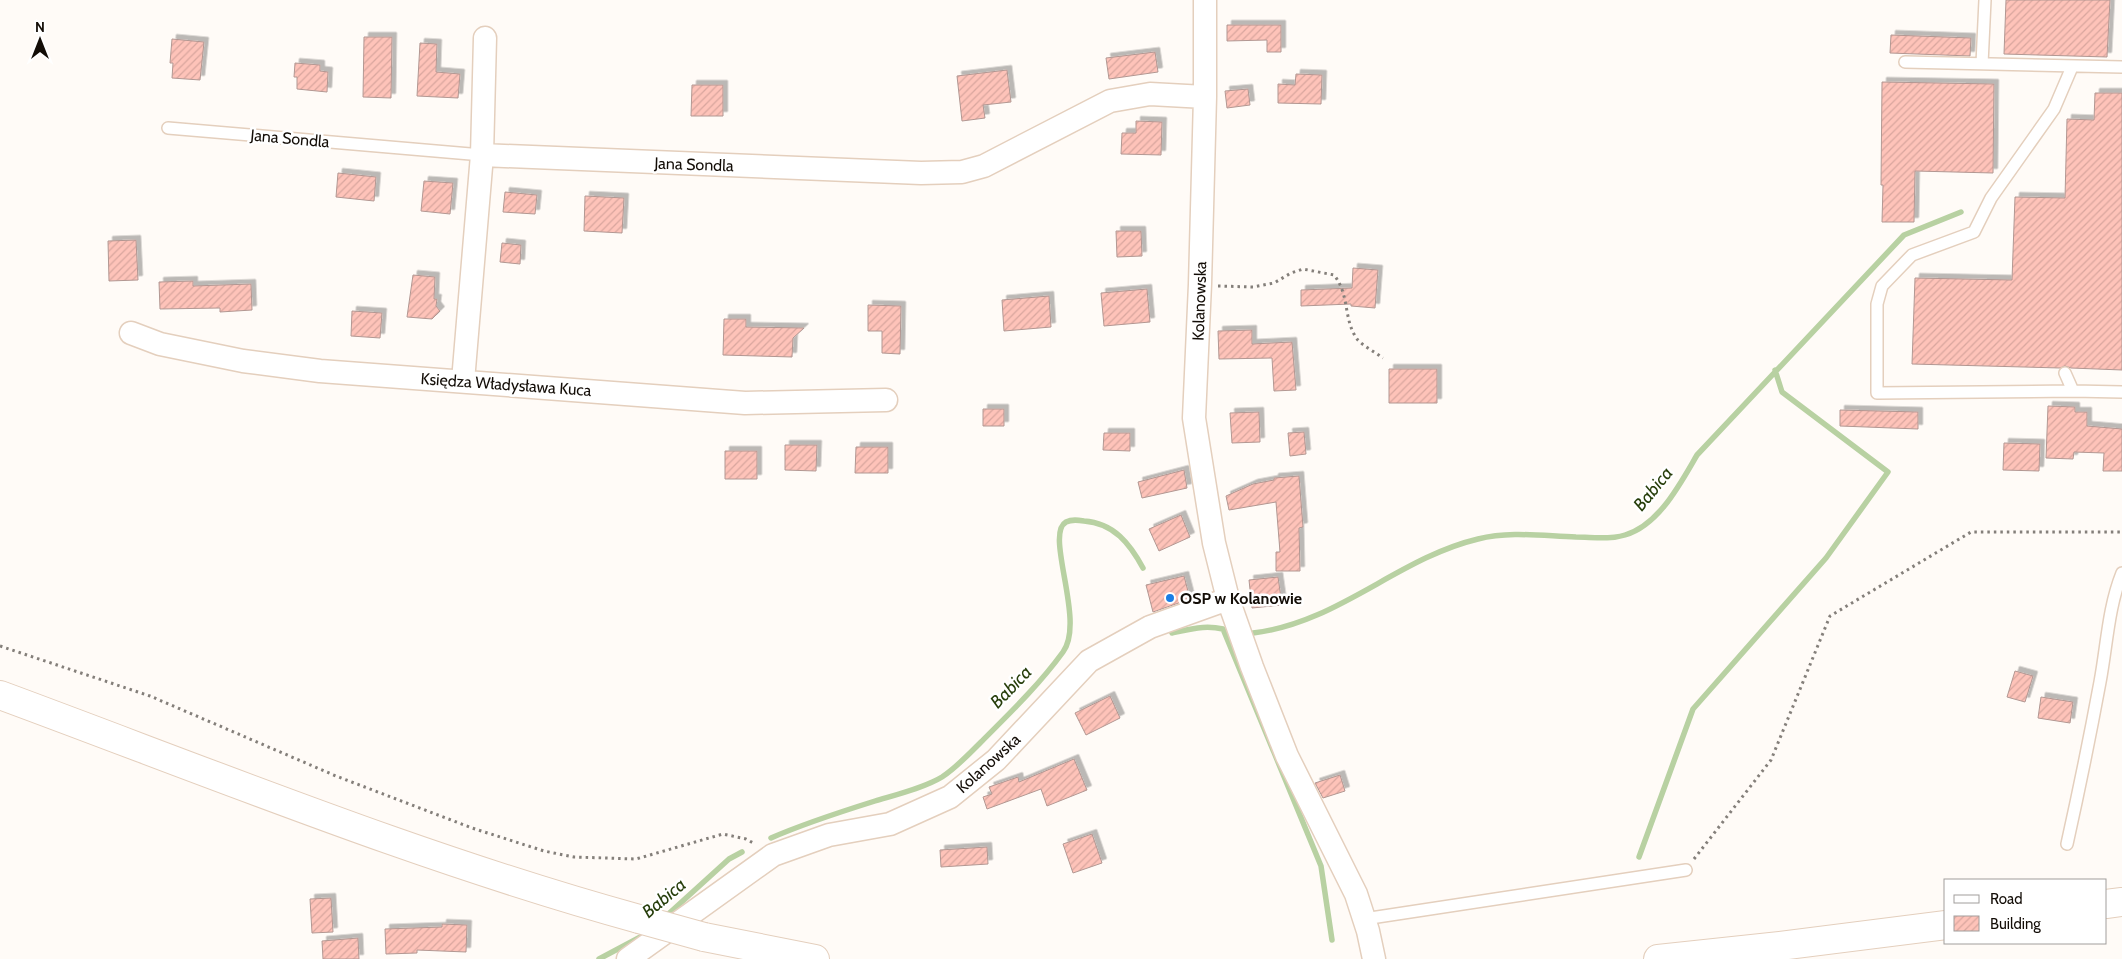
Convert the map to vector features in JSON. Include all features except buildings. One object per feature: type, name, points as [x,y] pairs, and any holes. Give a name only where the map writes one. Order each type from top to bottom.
[{"type":"main road","points":[[0,695],[403,845],[553,895],[704,937],[815,959]]},
{"type":"main road","points":[[2107,904],[2122,902]]},
{"type":"main road","points":[[1658,959],[1944,925]]},
{"type":"street","name":"Kolanowska","points":[[1205,0],[1205,97],[1194,418],[1214,543],[1228,599],[1252,667],[1287,756],[1356,894],[1374,959]]},
{"type":"street","points":[[463,381],[482,155],[485,38]]},
{"type":"street","name":"Jana Sondla","points":[[482,155],[921,173],[962,172],[984,166],[1110,101],[1150,94],[1205,97]]},
{"type":"street","name":"Księdza Władysława Kuca","points":[[131,332],[160,344],[243,361],[320,371],[745,403],[886,400]]},
{"type":"street","name":"Kolanowska","points":[[628,959],[773,855],[829,835],[890,824],[950,797],[996,760],[1089,661],[1150,627],[1228,599]]},
{"type":"lane","points":[[1982,64],[1985,0]]},
{"type":"lane","points":[[1906,62],[2122,67]]},
{"type":"lane","points":[[2072,66],[2054,109],[1991,198],[1974,232],[1912,255],[1882,286],[1878,304],[1876,359],[1878,393],[2122,392]]},
{"type":"lane","name":"Jana Sondla","points":[[168,128],[482,155]]},
{"type":"lane","points":[[2065,373],[2073,391]]},
{"type":"lane","points":[[2068,844],[2100,679],[2109,621],[2116,587],[2122,573]]},
{"type":"lane","points":[[1364,919],[1686,870]]},
{"type":"path","points":[[1200,284],[1253,287],[1274,283],[1290,273],[1303,269],[1334,275],[1342,284],[1349,320],[1358,339],[1383,358]]},
{"type":"path","points":[[1686,870],[1772,760],[1830,616],[1971,532],[2122,532]]},
{"type":"path","points":[[0,646],[150,696],[336,776],[472,828],[544,851],[574,857],[636,860],[723,834],[746,839],[773,855]]},
{"type":"waterway","name":"Babica","points":[[1253,633],[1284,627],[1313,617],[1421,560],[1449,548],[1478,539],[1502,535],[1607,538],[1619,537],[1637,530],[1658,513],[1667,502],[1697,455],[1904,235],[1961,212]]},
{"type":"waterway","points":[[1639,857],[1693,709],[1826,558],[1888,472],[1782,392],[1775,370]]},
{"type":"waterway","name":"Babica","points":[[771,838],[797,827],[935,781],[963,760],[1024,698],[1063,652],[1069,638],[1068,600],[1059,543],[1060,530],[1066,522],[1075,520],[1095,523],[1112,530],[1127,543],[1143,568]]},
{"type":"waterway","points":[[1172,633],[1203,627],[1223,629],[1321,866],[1332,940]]},
{"type":"waterway","name":"Babica","points":[[664,918],[729,859],[742,852]]},
{"type":"waterway","name":"Babica","points":[[599,959],[646,934]]},
{"type":"place","name":"OSP w Kolanowie","points":[[1170,598]]}]
